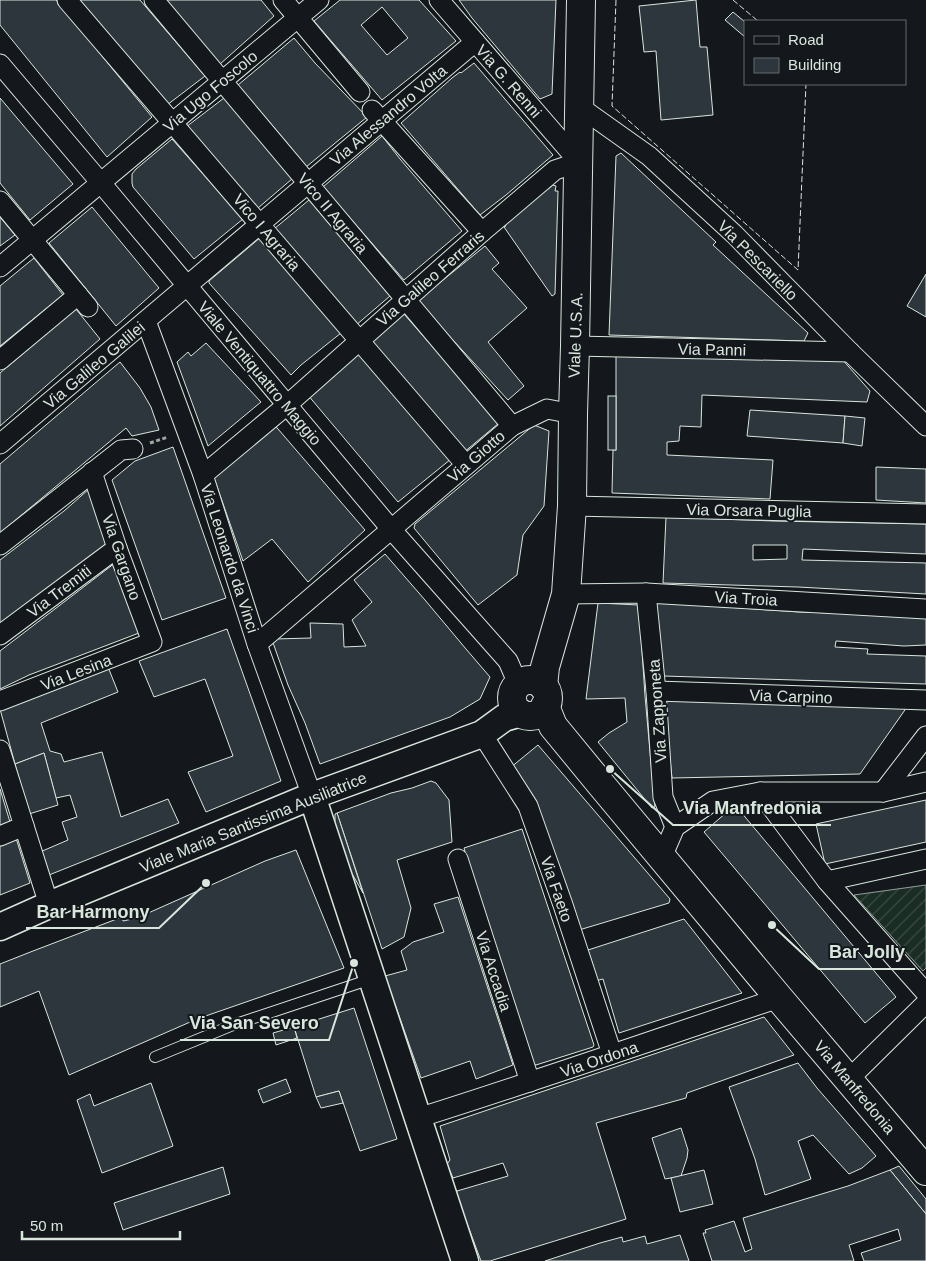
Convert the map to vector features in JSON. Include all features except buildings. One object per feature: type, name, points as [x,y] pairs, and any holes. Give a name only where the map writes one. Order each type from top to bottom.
[{"type":"main road","name":"Viale U.S.A.","points":[[531,700],[566,594],[572,506],[581,0]]},
{"type":"main road","name":"Viale Maria Santissima Ausiliatrice","points":[[0,927],[312,796],[482,734],[531,700]]},
{"type":"main road","name":"Via Manfredonia","points":[[531,700],[926,1171]]},
{"type":"main road","points":[[312,796],[465,1261]]},
{"type":"street","name":"Vico I Agraria","points":[[67,0],[466,465]]},
{"type":"street","name":"Vico II Agraria","points":[[154,0],[512,426]]},
{"type":"street","points":[[283,0],[360,92]]},
{"type":"street","name":"Via Ugo Foscolo","points":[[0,267],[319,0]]},
{"type":"street","name":"Via G. Renni","points":[[439,0],[579,162]]},
{"type":"street","name":"Via Alessandro Volta","points":[[187,285],[308,184],[376,116],[475,42]]},
{"type":"street","name":"Viale Ventiquattro Maggio","points":[[0,64],[391,529],[508,661],[531,700]]},
{"type":"street","name":"Via Pescariello","points":[[580,107],[649,156],[734,234],[926,426]]},
{"type":"street","points":[[376,116],[482,232]]},
{"type":"street","name":"Via Galileo Ferraris","points":[[203,475],[287,405],[482,232],[555,170],[579,162]]},
{"type":"street","points":[[0,201],[83,301],[0,360]]},
{"type":"street","name":"Via Galileo Galilei","points":[[0,444],[187,285]]},
{"type":"street","name":"Via Leonardo da Vinci","points":[[146,321],[203,475],[257,644],[312,796]]},
{"type":"street","name":"Via Panni","points":[[575,346],[850,352]]},
{"type":"street","name":"Via Giotto","points":[[257,644],[512,426],[547,409],[573,414]]},
{"type":"street","points":[[0,545],[121,450],[133,449]]},
{"type":"street","name":"Via Gargano","points":[[92,472],[117,548],[152,642]]},
{"type":"street","name":"Via Orsara Puglia","points":[[572,506],[926,514]]},
{"type":"street","name":"Via Tremiti","points":[[0,635],[117,548]]},
{"type":"street","name":"Via Troia","points":[[566,594],[646,593],[926,609]]},
{"type":"street","name":"Via Zapponeta","points":[[646,593],[656,691],[663,797],[675,827]]},
{"type":"street","name":"Via Lesina","points":[[0,701],[152,642]]},
{"type":"street","name":"Via Carpino","points":[[656,691],[926,700]]},
{"type":"street","name":"Via Faeto","points":[[482,734],[528,806],[612,1054]]},
{"type":"street","points":[[883,792],[926,736]]},
{"type":"street","points":[[0,750],[3,770],[24,826],[49,905]]},
{"type":"street","points":[[662,857],[675,827],[713,801],[760,792],[883,792],[926,782]]},
{"type":"street","points":[[760,792],[827,881],[926,993]]},
{"type":"street","points":[[0,836],[24,826]]},
{"type":"street","name":"Via Accadia","points":[[458,859],[530,1082]]},
{"type":"street","points":[[827,881],[926,859]]},
{"type":"street","name":"Via Ordona","points":[[418,1118],[779,998]]},
{"type":"street","points":[[848,1080],[926,1003]]},
{"type":"lane","points":[[155,1057],[233,1025],[372,979]]},
{"type":"green space","points":[[926,885],[926,968],[923,971],[854,895]]},
{"type":"fence","points":[[616,0],[612,106],[798,270],[806,85]]},
{"type":"fence","points":[[733,0],[757,20]]},
{"type":"place","name":"Via Manfredonia","points":[[610,769]]},
{"type":"place","name":"Bar Harmony","points":[[206,883]]},
{"type":"place","name":"Bar Jolly","points":[[772,925]]},
{"type":"place","name":"Via San Severo","points":[[354,963]]}]
